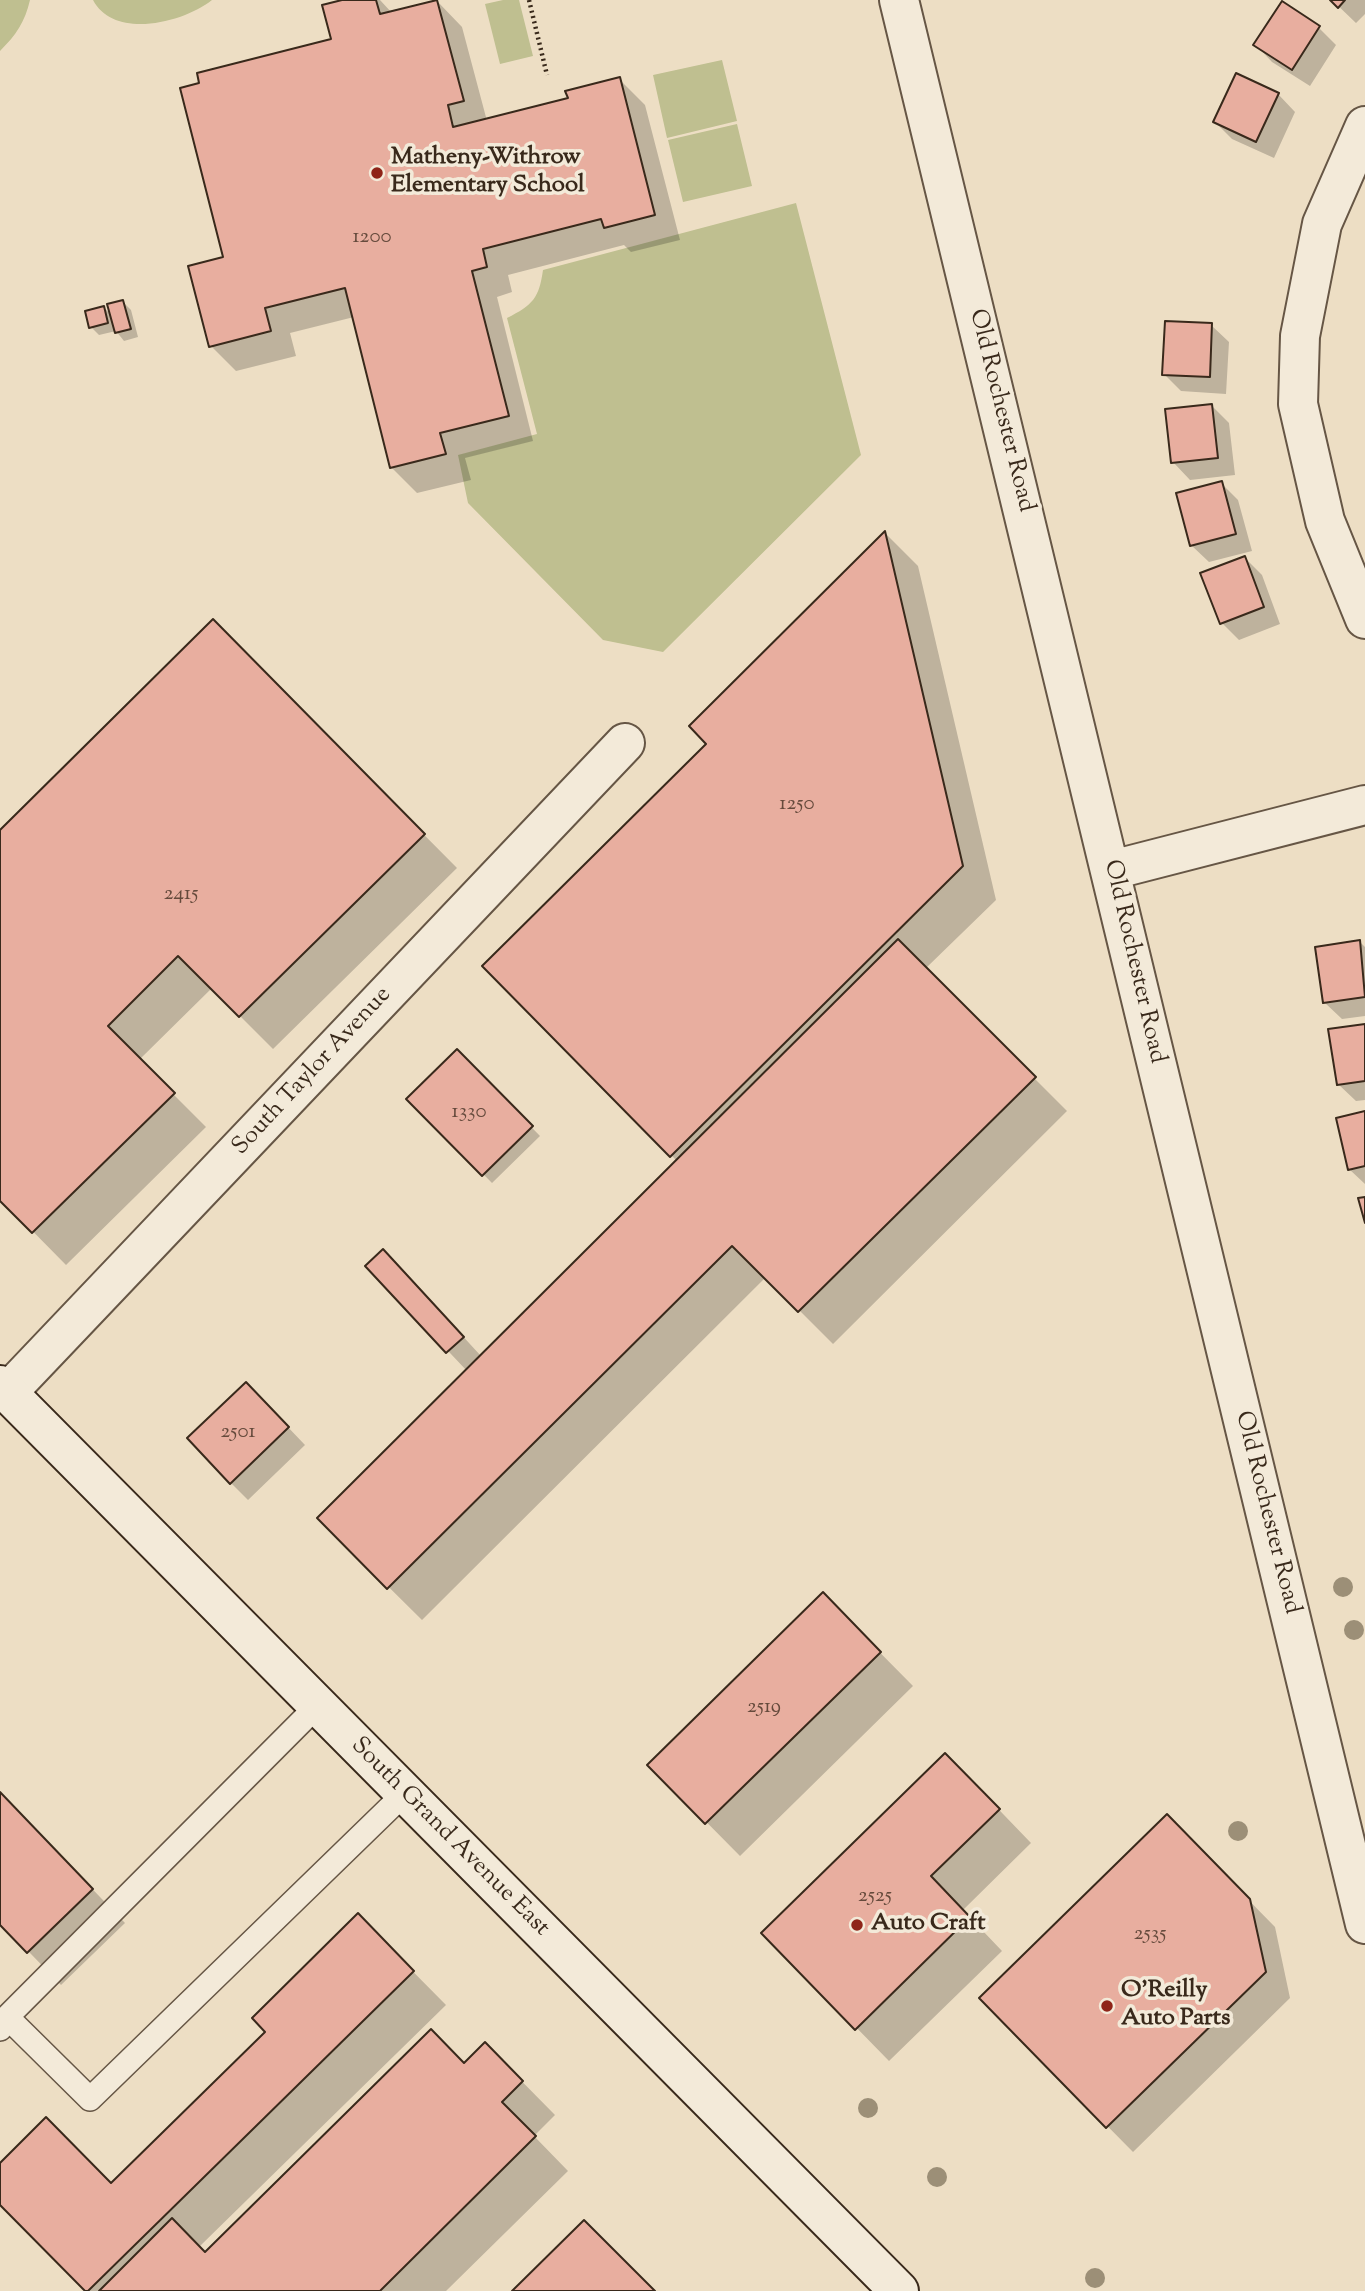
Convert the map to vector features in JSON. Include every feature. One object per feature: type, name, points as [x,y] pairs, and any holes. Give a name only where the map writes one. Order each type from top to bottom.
[{"type":"street","name":"Old Rochester Road","points":[[899,0],[1112,870],[1365,1924]]},
{"type":"street","points":[[1365,126],[1322,225],[1300,335],[1298,404],[1325,521],[1365,619]]},
{"type":"street","name":"South Taylor Avenue","points":[[2,1392],[625,743]]},
{"type":"street","points":[[1112,870],[1365,805]]},
{"type":"street","name":"South Grand Avenue East","points":[[2,1392],[899,2291]]},
{"type":"lane","points":[[317,1706],[3,2023],[90,2099],[405,1793]]},
{"type":"path","points":[[529,0],[547,75]]},
{"type":"green space","points":[[0,0],[30,0],[19,28],[0,51]]},
{"type":"green space","points":[[93,0],[212,0],[167,21],[132,24],[116,20],[103,12]]},
{"type":"green space","points":[[519,0],[533,56],[500,64],[485,4]]},
{"type":"green space","points":[[722,60],[737,121],[667,138],[653,75]]},
{"type":"green space","points":[[737,124],[752,186],[683,202],[668,140]]},
{"type":"green space","points":[[796,203],[861,455],[663,652],[603,640],[468,503],[458,455],[537,434],[507,318],[533,300],[543,270]]},
{"type":"building","points":[[342,0],[376,0],[380,14],[437,0],[464,101],[448,105],[453,127],[568,98],[565,91],[620,77],[655,215],[604,228],[601,219],[483,249],[487,267],[472,271],[509,416],[440,433],[446,454],[390,468],[345,288],[265,308],[271,331],[209,347],[188,266],[223,257],[180,88],[199,83],[197,73],[331,39],[322,5]]},
{"type":"building","points":[[1330,0],[1345,0],[1338,8]]},
{"type":"building","points":[[1282,1],[1320,26],[1292,70],[1253,45]]},
{"type":"building","points":[[1236,73],[1279,93],[1256,142],[1213,122]]},
{"type":"building","points":[[123,300],[131,329],[115,333],[107,304]]},
{"type":"building","points":[[104,306],[108,323],[89,328],[85,311]]},
{"type":"building","points":[[1165,321],[1212,323],[1210,377],[1162,375]]},
{"type":"building","points":[[1212,404],[1218,458],[1171,463],[1165,409]]},
{"type":"building","points":[[1222,481],[1236,534],[1190,546],[1176,493]]},
{"type":"building","points":[[885,531],[963,866],[670,1157],[482,966],[706,744],[689,726]]},
{"type":"building","points":[[1245,556],[1264,607],[1220,624],[1200,573]]},
{"type":"building","points":[[213,619],[425,834],[239,1017],[178,956],[108,1026],[175,1093],[32,1233],[0,1201],[0,830]]},
{"type":"building","points":[[898,939],[1036,1077],[798,1312],[732,1246],[387,1589],[317,1518]]},
{"type":"building","points":[[1360,940],[1365,997],[1323,1003],[1315,947]]},
{"type":"building","points":[[1365,1024],[1365,1081],[1337,1085],[1328,1029]]},
{"type":"building","points":[[457,1049],[533,1126],[482,1176],[406,1099]]},
{"type":"building","points":[[1365,1111],[1365,1166],[1348,1170],[1336,1118]]},
{"type":"building","points":[[1365,1197],[1365,1223],[1358,1198]]},
{"type":"building","points":[[383,1249],[464,1337],[446,1353],[365,1266]]},
{"type":"building","points":[[246,1382],[289,1427],[230,1484],[187,1438]]},
{"type":"building","points":[[823,1592],[881,1652],[705,1824],[647,1765]]},
{"type":"building","points":[[945,1753],[1000,1809],[931,1876],[970,1917],[855,2030],[761,1933]]},
{"type":"building","points":[[0,1792],[93,1889],[27,1953],[0,1925]]},
{"type":"building","points":[[1167,1814],[1250,1899],[1266,1972],[1106,2128],[979,1998]]},
{"type":"building","points":[[358,1913],[414,1971],[85,2291],[0,2205],[0,2163],[46,2117],[111,2183],[265,2032],[252,2018]]},
{"type":"building","points":[[431,2029],[464,2063],[485,2042],[523,2081],[502,2102],[536,2136],[380,2291],[99,2291],[172,2218],[205,2252]]},
{"type":"building","points":[[584,2220],[655,2291],[512,2291]]},
{"type":"place","name":"Matheny-Withrow Elementary School","points":[[377,173]]},
{"type":"place","name":"Auto Craft","points":[[857,1925]]},
{"type":"place","name":"O'Reilly Auto Parts","points":[[1107,2006]]}]
